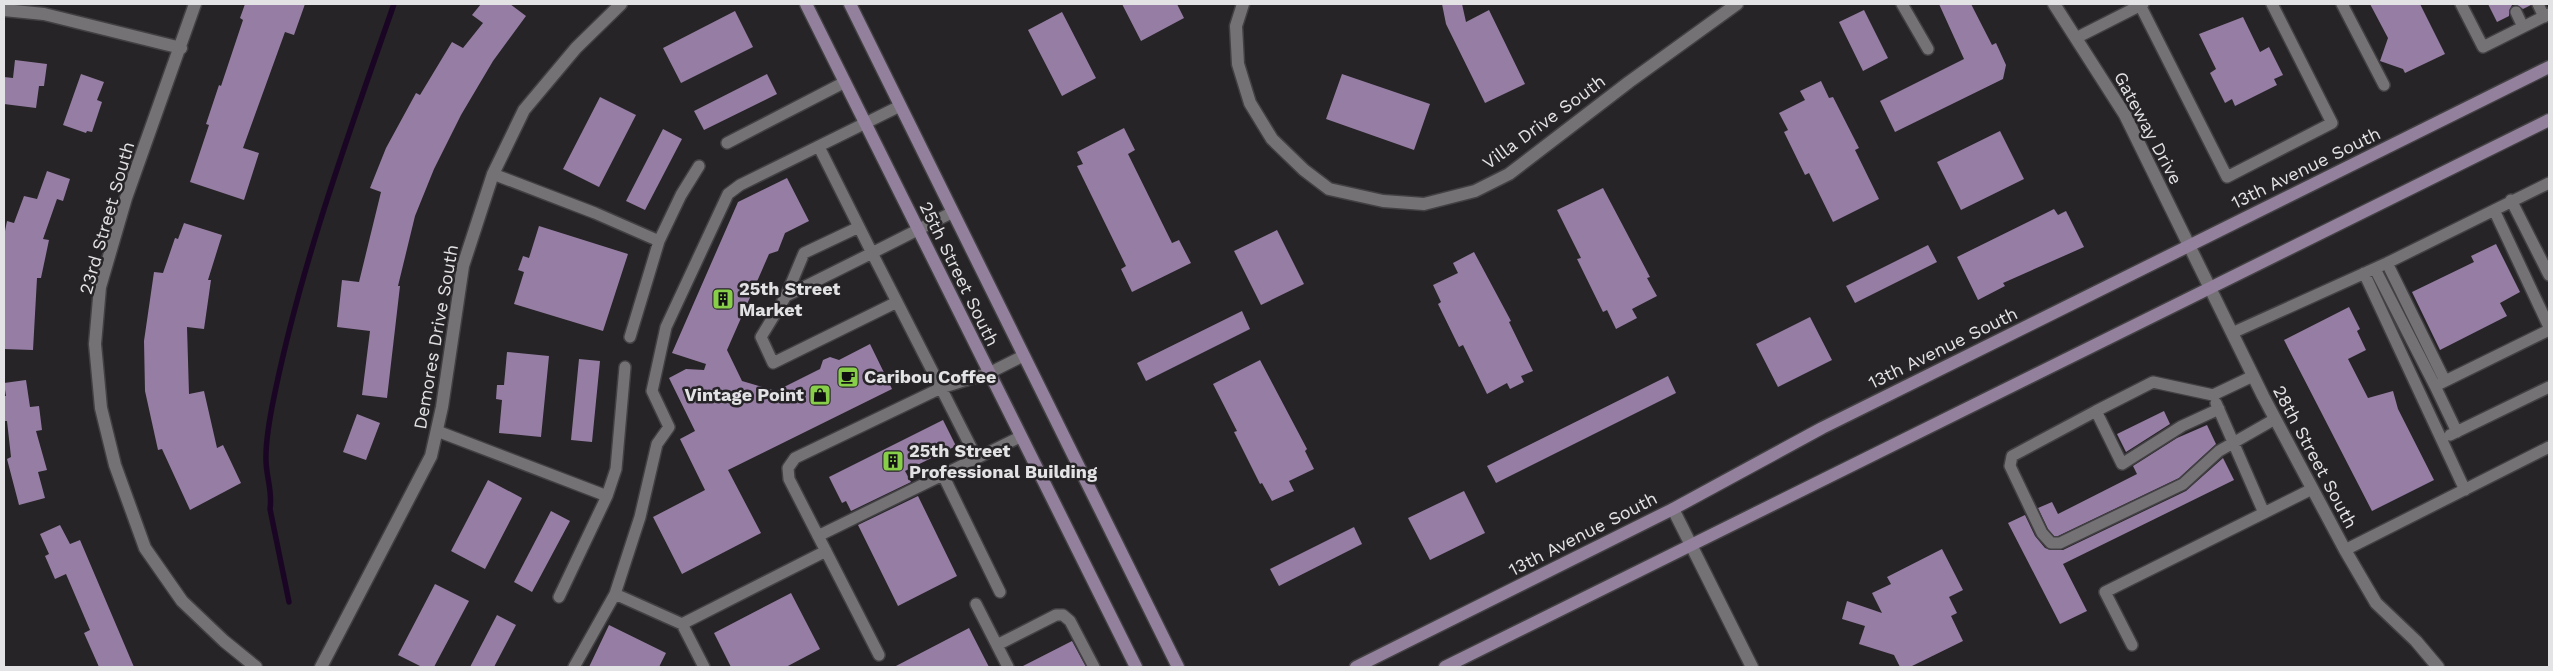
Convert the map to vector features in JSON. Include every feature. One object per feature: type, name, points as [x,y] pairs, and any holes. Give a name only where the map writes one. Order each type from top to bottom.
[{"type":"main road","name":"25th Street South","points":[[806,4],[1136,667]]},
{"type":"main road","name":"25th Street South","points":[[850,4],[1178,667]]},
{"type":"main road","name":"13th Avenue South","points":[[1356,667],[1673,509],[1822,428],[2549,67]]},
{"type":"main road","points":[[1445,667],[2549,120]]},
{"type":"street","name":"23rd Street South","points":[[196,4],[126,198],[100,287],[95,344],[101,408],[115,465],[145,548],[182,601],[224,641],[256,667]]},
{"type":"street","name":"Demores Drive South","points":[[321,667],[431,456],[437,431],[463,266],[493,174],[524,110],[576,48],[621,4]]},
{"type":"street","name":"Villa Drive South","points":[[1243,4],[1236,26],[1238,64],[1250,103],[1272,139],[1304,170],[1329,189],[1383,201],[1424,204],[1475,191],[1509,174],[1629,82],[1737,4]]},
{"type":"street","name":"Gateway Drive","points":[[2054,4],[2125,115],[2189,246]]},
{"type":"street","points":[[4,10],[44,14],[181,48]]},
{"type":"street","name":"28th Street South","points":[[2189,246],[2275,419],[2345,550],[2376,603],[2416,641],[2438,667]]},
{"type":"street","points":[[1673,509],[1752,667]]},
{"type":"lane","points":[[1902,4],[1928,50]]},
{"type":"lane","points":[[2076,38],[2142,4],[2227,177],[2332,122],[2272,4]]},
{"type":"lane","points":[[2342,4],[2384,85]]},
{"type":"lane","points":[[2461,4],[2483,48],[2547,16],[2538,4]]},
{"type":"lane","points":[[2516,12],[2523,27]]},
{"type":"lane","points":[[727,143],[845,82]]},
{"type":"lane","points":[[574,667],[615,594],[640,517],[657,444],[669,427],[652,391],[666,327],[728,194],[740,185],[900,106]]},
{"type":"lane","points":[[819,147],[976,457]]},
{"type":"lane","points":[[630,337],[659,242],[681,195],[699,166]]},
{"type":"lane","points":[[493,174],[595,213],[659,242]]},
{"type":"lane","points":[[2232,333],[2387,263],[2511,200],[2549,183]]},
{"type":"lane","points":[[2511,200],[2549,275]]},
{"type":"lane","points":[[2440,384],[2549,328],[2494,210]]},
{"type":"lane","points":[[786,296],[953,212]]},
{"type":"lane","points":[[859,227],[804,254],[786,296],[761,337],[773,363],[897,302]]},
{"type":"lane","points":[[2387,263],[2440,384],[2456,432]]},
{"type":"lane","points":[[2370,271],[2440,384]]},
{"type":"lane","points":[[2370,271],[2441,439],[2465,490]]},
{"type":"lane","points":[[879,655],[789,479],[788,468],[795,458],[940,388],[989,373],[1023,356]]},
{"type":"lane","points":[[559,597],[607,496],[616,469],[625,367]]},
{"type":"lane","points":[[2253,376],[2213,395],[2153,382],[2012,456],[2010,466],[2042,534],[2051,543],[2060,543],[2183,484],[2219,451],[2275,419]]},
{"type":"lane","points":[[2441,439],[2549,386]]},
{"type":"lane","points":[[2213,395],[2264,513]]},
{"type":"lane","points":[[2096,411],[2122,464],[2182,426],[2219,409]]},
{"type":"lane","points":[[437,431],[607,496]]},
{"type":"lane","points":[[818,536],[1020,436]]},
{"type":"lane","points":[[2345,550],[2549,448]]},
{"type":"lane","points":[[942,473],[1000,592]]},
{"type":"lane","points":[[2132,645],[2105,592],[2312,489]]},
{"type":"lane","points":[[682,624],[826,551]]},
{"type":"lane","points":[[615,594],[682,624],[704,667]]},
{"type":"lane","points":[[976,604],[1008,667]]},
{"type":"lane","points":[[996,645],[1056,615],[1063,615],[1070,621],[1094,667]]},
{"type":"building","points":[[245,4],[305,4],[294,35],[285,32],[243,148],[259,153],[244,200],[190,182],[209,125],[206,124],[243,20],[240,18]]},
{"type":"building","points":[[481,4],[510,4],[526,16],[493,61],[461,115],[434,169],[415,216],[398,286],[400,286],[387,398],[362,395],[370,331],[337,327],[342,280],[359,282],[381,192],[370,188],[386,148],[416,93],[420,95],[452,42],[463,48],[483,23],[472,15]]},
{"type":"building","points":[[1122,4],[1177,4],[1184,18],[1141,41]]},
{"type":"building","points":[[1442,4],[1462,4],[1466,22],[1489,10],[1525,84],[1485,103],[1446,24]]},
{"type":"building","points":[[1939,4],[1971,4],[1992,45],[1996,43],[2006,65],[2003,79],[1895,132],[1880,101],[1964,59]]},
{"type":"building","points":[[2370,4],[2420,4],[2445,54],[2405,73],[2403,69],[2380,61],[2388,38]]},
{"type":"building","points":[[2488,4],[2531,5],[2523,9],[2517,5],[2512,5],[2509,16],[2497,22]]},
{"type":"building","points":[[1864,10],[1888,58],[1863,71],[1839,22]]},
{"type":"building","points":[[735,11],[753,47],[681,83],[663,48]]},
{"type":"building","points":[[1062,12],[1096,78],[1062,96],[1028,30]]},
{"type":"building","points":[[2243,17],[2260,52],[2269,47],[2283,75],[2274,79],[2277,85],[2235,106],[2232,99],[2225,103],[2210,73],[2216,69],[2199,34]]},
{"type":"building","points":[[15,60],[47,64],[44,86],[39,86],[36,108],[4,104],[4,77],[13,78]]},
{"type":"building","points":[[81,74],[104,82],[97,100],[102,102],[92,132],[87,131],[86,133],[63,125]]},
{"type":"building","points":[[767,74],[777,94],[704,130],[694,111]]},
{"type":"building","points":[[1342,74],[1430,104],[1414,150],[1326,119]]},
{"type":"building","points":[[1821,81],[1829,98],[1833,97],[1859,148],[1855,150],[1879,199],[1833,222],[1809,173],[1805,175],[1784,132],[1788,130],[1779,113],[1805,100],[1800,91]]},
{"type":"building","points":[[600,97],[636,115],[599,187],[563,169]]},
{"type":"building","points":[[1124,128],[1135,150],[1128,154],[1172,243],[1179,240],[1191,263],[1132,292],[1121,269],[1126,266],[1077,166],[1083,164],[1077,152]]},
{"type":"building","points":[[663,129],[682,139],[645,210],[626,201]]},
{"type":"building","points":[[2000,131],[2024,179],[1961,210],[1937,162]]},
{"type":"building","points":[[47,171],[70,179],[63,201],[57,199],[43,239],[49,240],[41,278],[37,278],[33,350],[4,349],[4,236],[7,221],[14,223],[24,196],[37,199]]},
{"type":"building","name":"25th Street Market","points":[[787,178],[809,221],[785,233],[778,251],[769,254],[727,350],[742,381],[776,391],[820,369],[823,360],[830,357],[839,360],[870,344],[892,389],[728,470],[761,533],[682,574],[653,517],[705,490],[680,439],[695,431],[669,378],[686,369],[704,370],[706,364],[672,353],[738,202]]},
{"type":"building","points":[[1603,188],[1650,277],[1647,278],[1657,296],[1632,309],[1637,318],[1616,329],[1607,310],[1603,312],[1577,259],[1581,258],[1557,210]]},
{"type":"building","points":[[2054,209],[2058,215],[2066,211],[2084,247],[2003,283],[2005,286],[1978,300],[1957,257]]},
{"type":"building","points":[[184,223],[222,235],[208,280],[211,280],[204,329],[187,327],[189,394],[204,391],[217,448],[223,445],[241,483],[190,510],[162,449],[158,450],[145,391],[144,341],[154,272],[163,273],[175,238],[178,239]]},
{"type":"building","points":[[539,226],[628,254],[603,331],[514,304],[524,272],[518,270],[523,256],[529,258]]},
{"type":"building","points":[[1277,230],[1304,284],[1261,305],[1234,251]]},
{"type":"building","points":[[2496,244],[2520,292],[2500,303],[2507,316],[2440,350],[2412,292],[2474,262],[2471,256]]},
{"type":"building","points":[[1928,245],[1937,262],[1855,303],[1846,286]]},
{"type":"building","points":[[1474,252],[1511,321],[1509,322],[1533,371],[1521,376],[1524,382],[1510,389],[1507,383],[1487,394],[1463,345],[1459,347],[1438,304],[1441,302],[1433,285],[1458,273],[1453,263]]},
{"type":"building","points":[[2349,307],[2360,329],[2357,331],[2366,350],[2348,359],[2368,398],[2393,391],[2398,409],[2434,480],[2372,511],[2284,340]]},
{"type":"building","points":[[1242,311],[1250,329],[1146,381],[1137,363]]},
{"type":"building","points":[[1810,317],[1832,360],[1778,387],[1756,344]]},
{"type":"building","points":[[507,352],[549,356],[541,437],[499,433],[502,400],[496,399],[497,385],[504,385]]},
{"type":"building","points":[[579,359],[600,361],[592,442],[571,440]]},
{"type":"building","points":[[1260,360],[1307,449],[1305,451],[1314,469],[1289,481],[1294,491],[1272,501],[1262,483],[1260,484],[1234,432],[1237,431],[1213,384]]},
{"type":"building","points":[[1668,376],[1676,393],[1496,483],[1487,466]]},
{"type":"building","points":[[26,380],[30,407],[39,406],[42,430],[36,431],[47,470],[38,472],[45,498],[19,505],[7,459],[11,457],[7,421],[4,421],[4,396],[6,396],[4,383]]},
{"type":"building","points":[[2164,411],[2170,424],[2126,452],[2117,434]]},
{"type":"building","points":[[357,414],[380,423],[366,460],[343,452]]},
{"type":"building","name":"25th Street Professional Building","points":[[943,420],[956,446],[905,471],[911,482],[851,511],[846,501],[842,503],[829,477]]},
{"type":"building","points":[[2207,425],[2216,444],[2179,478],[2058,536],[2054,536],[2048,529],[2038,508],[2052,502],[2058,514],[2137,474],[2133,466],[2177,438]]},
{"type":"building","points":[[2223,458],[2234,480],[2063,564],[2087,611],[2060,624],[2008,523],[2025,515],[2035,536],[2045,548],[2063,550],[2186,491]]},
{"type":"building","points":[[488,480],[522,498],[485,569],[451,551]]},
{"type":"building","points":[[1464,491],[1485,533],[1430,560],[1408,518]]},
{"type":"building","points":[[918,496],[957,576],[898,606],[858,525]]},
{"type":"building","points":[[551,511],[570,521],[532,592],[514,582]]},
{"type":"building","points":[[60,525],[70,544],[80,540],[134,667],[99,667],[84,633],[90,630],[66,574],[55,579],[45,556],[49,554],[40,534]]},
{"type":"building","points":[[1354,527],[1362,544],[1279,586],[1270,569]]},
{"type":"building","points":[[1942,549],[1963,590],[1949,597],[1957,613],[1951,616],[1963,641],[1910,667],[1900,667],[1894,655],[1859,644],[1865,626],[1842,619],[1847,601],[1882,613],[1872,593],[1891,584],[1887,577]]},
{"type":"building","points":[[435,584],[469,601],[434,667],[422,667],[398,655]]},
{"type":"building","points":[[791,593],[820,649],[786,667],[731,667],[714,633]]},
{"type":"building","points":[[497,615],[516,625],[494,667],[470,667]]},
{"type":"building","points":[[609,625],[666,653],[659,667],[589,667]]},
{"type":"building","points":[[969,628],[989,667],[894,667]]},
{"type":"building","points":[[1072,641],[1086,667],[1021,667]]},
{"type":"waterway","points":[[289,602],[270,509],[271,502],[266,463],[270,419],[283,355],[310,254],[342,153],[394,4]]},
{"type":"place","name":"25th Street Market","points":[[723,299]]},
{"type":"place","name":"Caribou Coffee","points":[[848,377]]},
{"type":"place","name":"Vintage Point","points":[[820,395]]},
{"type":"place","name":"25th Street Professional Building","points":[[893,461]]}]
